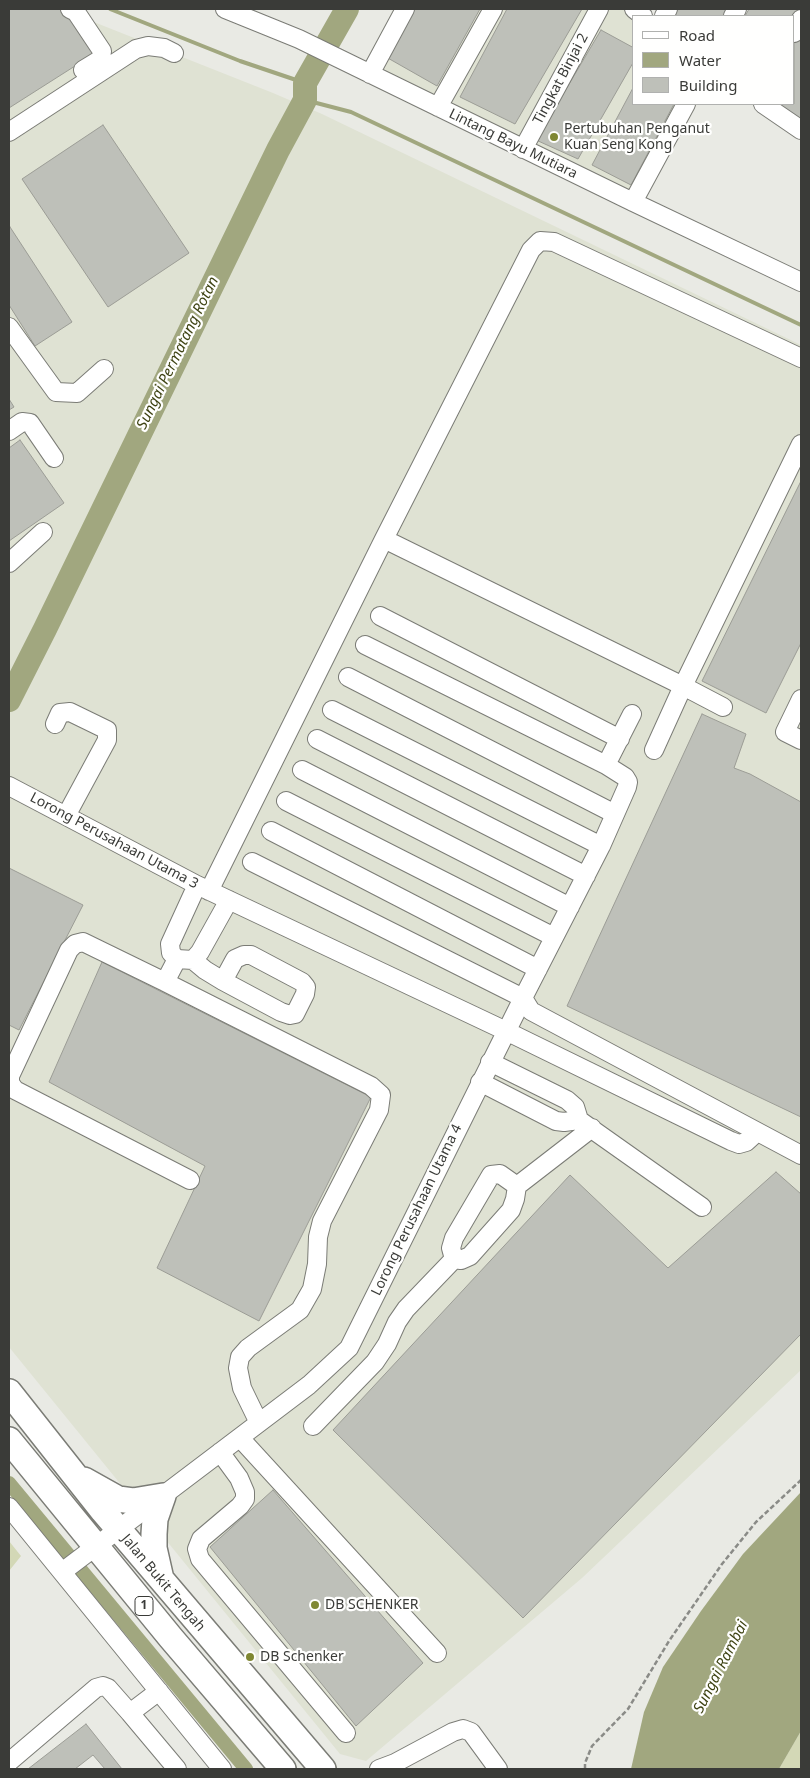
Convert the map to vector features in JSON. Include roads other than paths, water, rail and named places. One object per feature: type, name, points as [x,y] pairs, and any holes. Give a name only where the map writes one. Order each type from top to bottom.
[{"type":"highway","name":"Jalan Bukit Tengah","points":[[9,1392],[118,1529],[323,1769]]},
{"type":"highway","name":"Jalan Bukit Tengah","points":[[9,1440],[78,1560],[171,1638],[283,1769]]},
{"type":"highway","points":[[72,1472],[118,1499],[133,1501],[163,1496],[155,1518],[154,1534],[154,1548],[161,1580]]},
{"type":"street","points":[[9,118],[100,59],[102,50],[76,12],[70,9]]},
{"type":"street","name":"Lintang Bayu Mutiara","points":[[224,9],[299,39],[801,282]]},
{"type":"street","points":[[370,74],[404,9]]},
{"type":"street","points":[[438,107],[493,9]]},
{"type":"street","name":"Tingkat Binjai 2","points":[[523,149],[599,9]]},
{"type":"street","points":[[795,31],[801,19]]},
{"type":"street","points":[[9,132],[136,49],[148,46],[164,48],[174,53]]},
{"type":"street","points":[[633,202],[685,105]]},
{"type":"street","points":[[764,105],[801,130]]},
{"type":"street","points":[[165,982],[185,959],[200,952],[214,893],[384,540],[531,250],[540,241],[554,242],[801,358]]},
{"type":"street","points":[[9,326],[56,392],[77,393],[104,369]]},
{"type":"street","points":[[9,431],[22,422],[30,423],[54,458]]},
{"type":"street","points":[[654,750],[683,686],[801,444]]},
{"type":"street","points":[[9,564],[43,532]]},
{"type":"street","points":[[384,540],[723,707]]},
{"type":"street","points":[[380,616],[620,739]]},
{"type":"street","points":[[365,645],[606,765],[632,714]]},
{"type":"street","points":[[348,678],[615,814]]},
{"type":"street","points":[[801,700],[785,732],[801,740]]},
{"type":"street","points":[[332,710],[601,846]]},
{"type":"street","points":[[55,724],[60,713],[70,712],[107,730],[107,740],[66,816]]},
{"type":"street","points":[[317,739],[586,876]]},
{"type":"street","name":"Lorong Perusahaan Utama 4","points":[[78,1560],[309,1385],[349,1348],[522,998],[601,846],[628,782],[606,765]]},
{"type":"street","points":[[302,770],[570,907]]},
{"type":"street","name":"Lorong Perusahaan Utama 3","points":[[9,786],[214,893]]},
{"type":"street","points":[[286,802],[554,936]]},
{"type":"street","points":[[271,831],[538,969]]},
{"type":"street","points":[[252,862],[522,998],[531,1011],[536,1014],[801,1154]]},
{"type":"street","points":[[214,893],[170,944],[171,953],[223,981]]},
{"type":"street","points":[[214,893],[506,1031],[731,1141],[739,1144],[746,1142],[757,1132]]},
{"type":"street","points":[[190,1180],[15,1090],[10,1083],[14,1054],[69,950],[75,944],[83,942],[165,982],[371,1086],[381,1095],[379,1110],[322,1221],[318,1237],[317,1264],[312,1289],[300,1310],[248,1348],[240,1358],[238,1368],[242,1388],[259,1423]]},
{"type":"street","points":[[490,1062],[568,1100],[575,1106],[585,1124],[702,1207]]},
{"type":"street","points":[[480,1082],[556,1120],[585,1124]]},
{"type":"street","points":[[454,1259],[461,1260],[470,1256],[511,1210],[516,1199],[517,1186],[585,1124]]},
{"type":"street","points":[[454,1259],[451,1248],[454,1238],[491,1175],[500,1174],[517,1186]]},
{"type":"street","points":[[313,1426],[375,1362],[406,1309],[454,1259]]},
{"type":"street","points":[[240,1438],[437,1653]]},
{"type":"street","points":[[220,1452],[239,1478],[245,1492],[245,1499],[240,1506],[202,1539],[198,1549],[200,1559],[346,1733]]},
{"type":"street","points":[[9,1506],[78,1560],[159,1691],[222,1769]]},
{"type":"street","points":[[9,1762],[96,1688],[102,1686],[108,1688],[177,1769]]},
{"type":"street","points":[[130,1713],[159,1691]]},
{"type":"street","points":[[379,1769],[395,1763],[463,1728],[470,1732],[498,1769]]},
{"type":"water","name":"Sungai Rambai","points":[[801,1492],[801,1731],[779,1769],[631,1769],[644,1712],[663,1667],[743,1554]]},
{"type":"waterway","points":[[110,9],[240,61],[305,83]]},
{"type":"waterway","name":"Sungai Permatang Rotan","points":[[9,700],[278,150],[305,100],[305,83],[347,9]]},
{"type":"waterway","points":[[305,100],[351,112],[801,325]]},
{"type":"waterway","points":[[9,1483],[246,1769]]},
{"type":"place","name":"Pertubuhan Penganut Kuan Seng Kong","points":[[554,137]]},
{"type":"place","name":"DB SCHENKER","points":[[315,1605]]},
{"type":"place","name":"DB Schenker","points":[[250,1657]]}]
